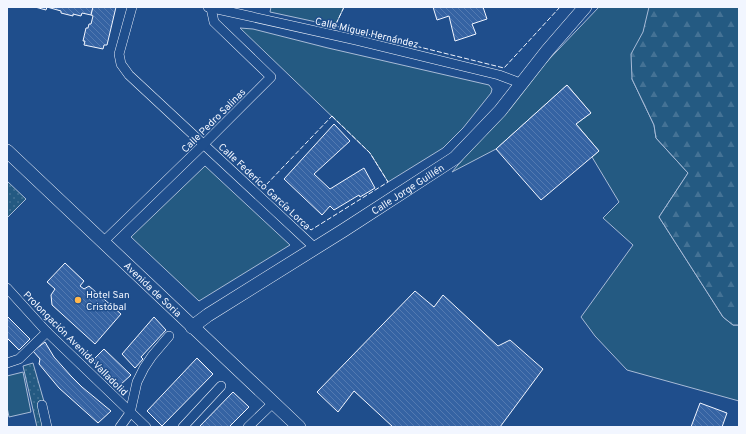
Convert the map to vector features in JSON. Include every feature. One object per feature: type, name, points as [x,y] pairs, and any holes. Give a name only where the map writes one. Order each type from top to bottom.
[{"type":"street","name":"Calle Federico García Lorca","points":[[132,7],[119,54],[121,64],[129,75],[315,248]]},
{"type":"street","name":"Calle Jorge Guillén","points":[[192,327],[208,315],[455,158],[500,111],[547,50],[585,7]]},
{"type":"street","name":"Calle Pedro Salinas","points":[[102,242],[271,77],[214,22],[213,8]]},
{"type":"street","name":"Calle Miguel Hernández","points":[[213,8],[356,40],[485,72],[509,79],[520,85]]},
{"type":"street","name":"Avenida de Soria","points":[[7,151],[299,427]]},
{"type":"street","name":"Prolongación Avenida Valladolid","points":[[7,288],[48,332],[146,427]]},
{"type":"street","points":[[7,363],[19,359],[48,332]]},
{"type":"street","points":[[120,427],[130,413],[137,382],[142,372],[152,356],[169,336]]},
{"type":"street","points":[[183,427],[221,386]]},
{"type":"street","points":[[248,427],[273,403]]},
{"type":"street","points":[[42,405],[47,427]]},
{"type":"street","points":[[112,427],[130,413]]},
{"type":"green space","points":[[271,7],[344,7],[335,26],[270,12]]},
{"type":"green space","points":[[599,7],[650,7],[632,79],[654,125],[656,138],[688,173],[659,217],[723,317],[733,325],[739,325],[739,401],[627,370],[595,336],[581,317],[633,245],[603,218],[619,202],[592,157],[599,151],[576,124],[591,113],[567,85],[496,149],[452,172],[535,74]]},
{"type":"green space","points":[[649,7],[739,7],[739,325],[733,325],[723,317],[659,217],[688,173],[656,138],[654,125],[632,79],[631,54],[643,32]]},
{"type":"green space","points":[[240,28],[253,29],[489,85],[492,89],[491,93],[463,128],[443,148],[388,182],[370,153]]},
{"type":"green space","points":[[205,166],[290,245],[199,301],[131,237]]},
{"type":"green space","points":[[7,181],[26,199],[7,218]]},
{"type":"green space","points":[[33,363],[51,426],[37,427],[23,366]]},
{"type":"green space","points":[[23,372],[31,412],[9,417],[7,407],[7,376]]},
{"type":"building","points":[[35,7],[47,7],[46,10]]},
{"type":"building","points":[[47,7],[93,7],[91,15],[82,13],[81,16],[73,14],[73,16]]},
{"type":"building","points":[[93,7],[116,7],[107,45],[104,45],[103,49],[84,45],[85,41],[83,41],[86,28],[88,28],[89,24],[91,24]]},
{"type":"building","points":[[433,7],[483,7],[487,19],[472,24],[476,34],[455,41],[449,16],[437,20]]},
{"type":"building","points":[[567,85],[591,113],[576,124],[599,151],[541,200],[496,149]]},
{"type":"building","points":[[334,124],[350,141],[314,174],[330,189],[364,168],[375,188],[360,197],[359,195],[334,210],[330,206],[322,215],[284,179]]},
{"type":"building","name":"Hotel San Cristóbal","points":[[65,263],[84,281],[80,286],[84,289],[89,286],[121,314],[95,344],[52,305],[51,295],[55,289],[47,282]]},
{"type":"building","points":[[415,291],[434,307],[443,295],[498,346],[510,340],[543,369],[500,427],[393,427],[354,391],[338,412],[317,392]]},
{"type":"building","points":[[7,316],[30,339],[19,350],[7,338]]},
{"type":"building","points":[[154,317],[166,330],[141,357],[143,359],[135,368],[122,354]]},
{"type":"building","points":[[45,342],[54,357],[71,376],[111,411],[98,423],[59,388],[39,364],[40,359],[33,351]]},
{"type":"building","points":[[104,349],[131,375],[119,386],[92,361]]},
{"type":"building","points":[[197,358],[213,374],[162,426],[147,411]]},
{"type":"building","points":[[233,392],[249,407],[229,427],[199,427]]},
{"type":"building","points":[[700,403],[727,413],[722,427],[691,427]]},
{"type":"fence","points":[[344,7],[335,26],[504,68],[560,7]]},
{"type":"fence","points":[[332,116],[370,153],[388,182],[311,230],[264,187],[332,116]]},
{"type":"place","name":"Hotel San Cristóbal","points":[[78,300]]}]
